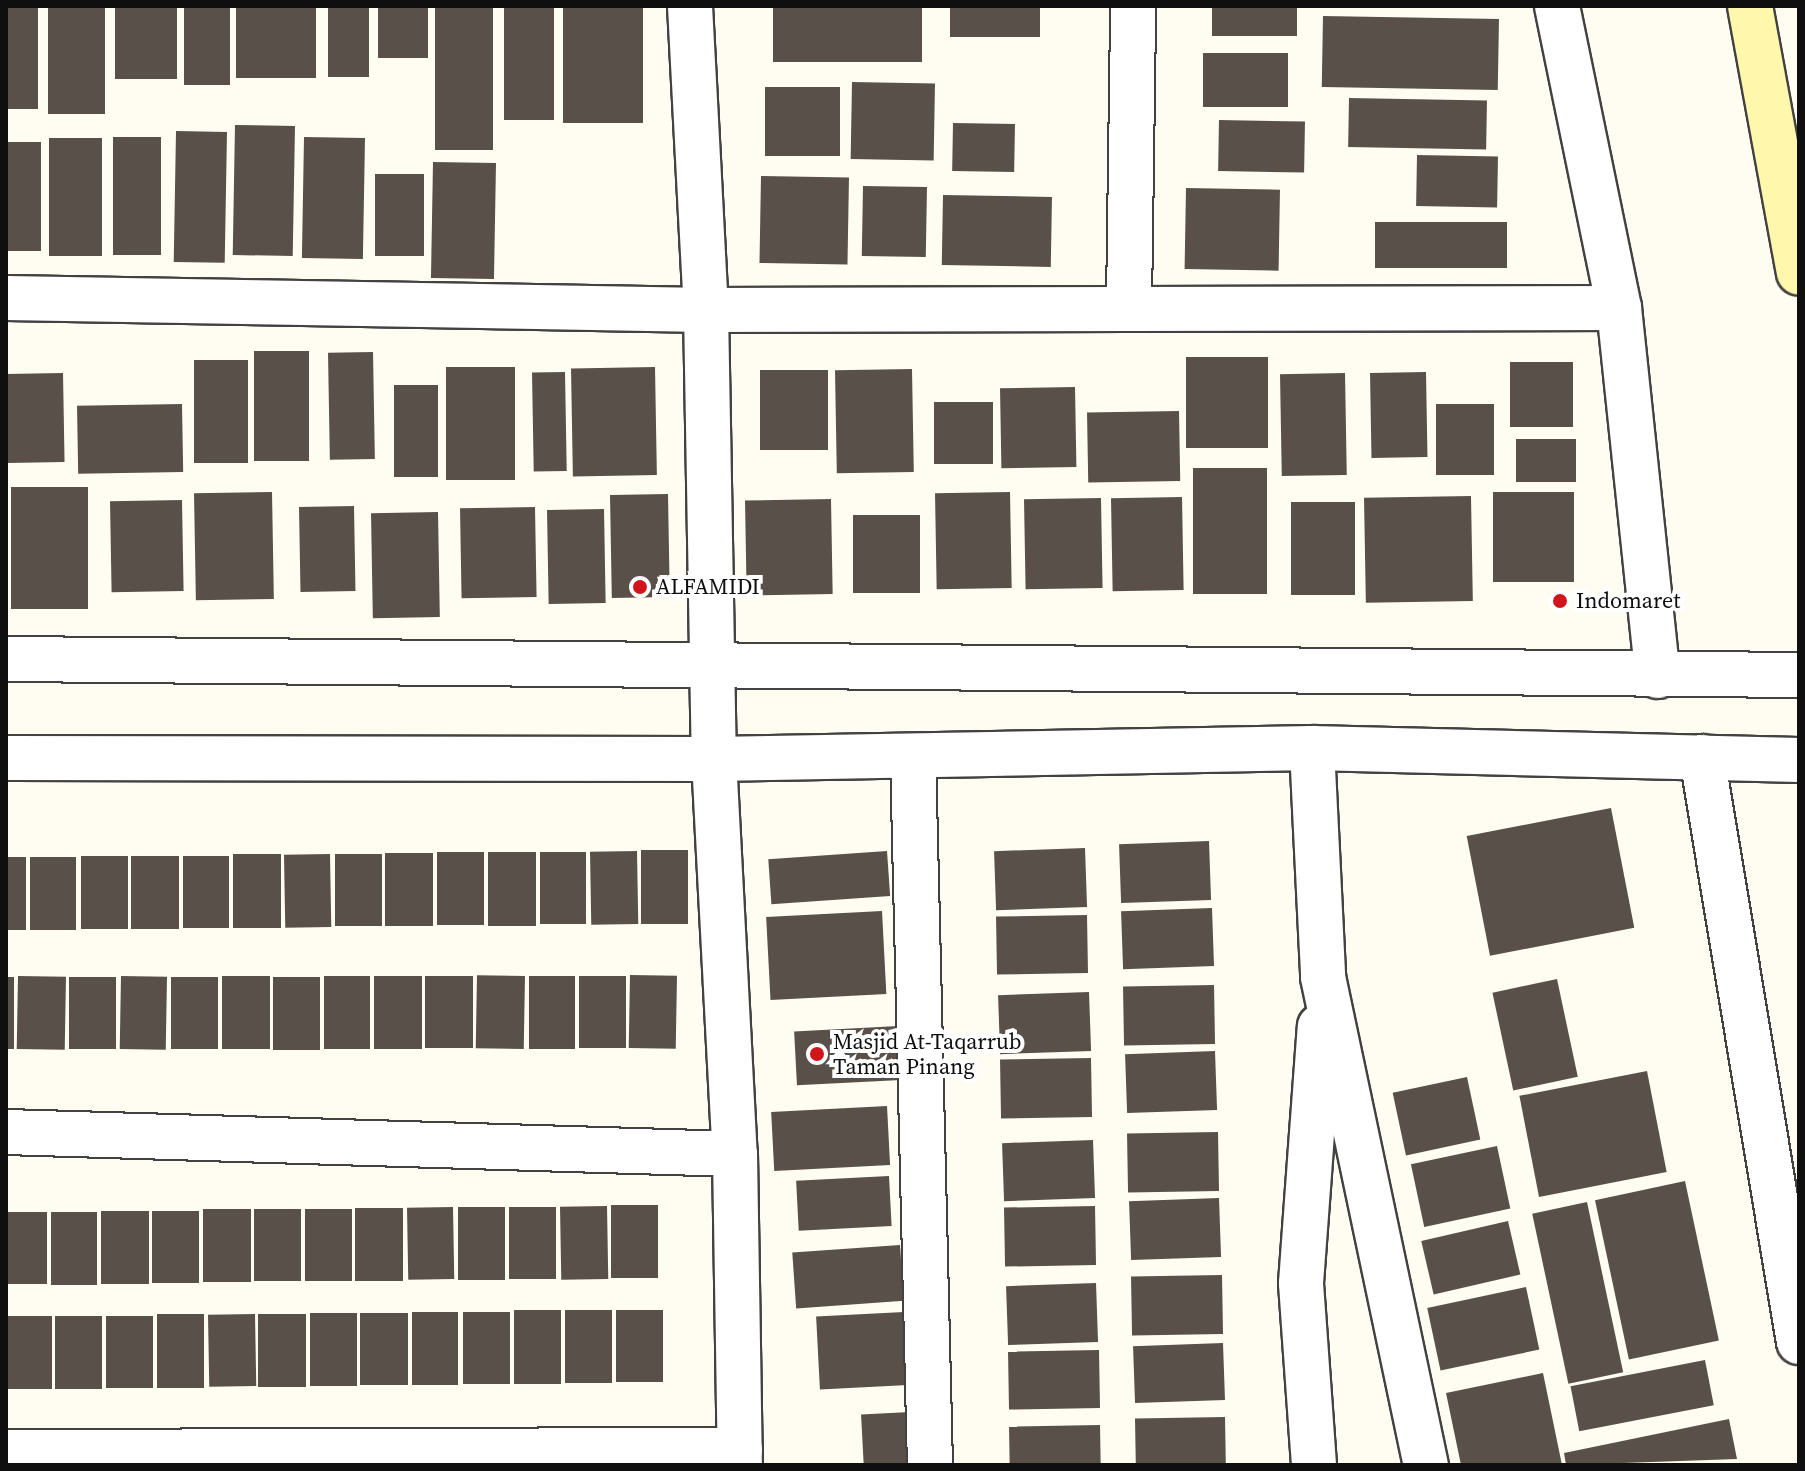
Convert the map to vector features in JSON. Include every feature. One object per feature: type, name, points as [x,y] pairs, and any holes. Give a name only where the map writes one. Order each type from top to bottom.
[{"type":"main road","points":[[1750,6],[1799,273]]},
{"type":"street","points":[[6,1452],[740,1458],[735,1154],[714,759],[706,310],[690,6]]},
{"type":"street","points":[[1129,304],[1133,6]]},
{"type":"street","points":[[1557,6],[1619,308],[1658,676]]},
{"type":"street","points":[[6,298],[706,310],[1129,304],[1619,308]]},
{"type":"street","points":[[6,659],[712,670],[1799,675]]},
{"type":"street","points":[[6,758],[714,759],[1312,748],[1799,760]]},
{"type":"street","points":[[1312,748],[1323,977],[1301,1283],[1314,1465]]},
{"type":"street","points":[[913,756],[930,1465]]},
{"type":"street","points":[[1702,757],[1799,1342]]},
{"type":"street","points":[[1323,977],[1426,1465]]},
{"type":"street","points":[[6,1132],[735,1154]]},
{"type":"building","points":[[6,6],[38,6],[38,109],[6,109]]},
{"type":"building","points":[[48,6],[105,6],[105,114],[48,114]]},
{"type":"building","points":[[115,6],[177,6],[177,79],[115,79]]},
{"type":"building","points":[[184,6],[230,6],[230,85],[184,85]]},
{"type":"building","points":[[236,6],[316,6],[316,78],[236,78]]},
{"type":"building","points":[[328,6],[369,6],[369,77],[328,77]]},
{"type":"building","points":[[378,6],[428,6],[428,58],[378,58]]},
{"type":"building","points":[[435,6],[493,6],[493,150],[435,150]]},
{"type":"building","points":[[504,6],[554,6],[554,120],[504,120]]},
{"type":"building","points":[[563,6],[643,6],[643,123],[563,123]]},
{"type":"building","points":[[773,6],[922,6],[922,62],[773,62]]},
{"type":"building","points":[[950,6],[1040,6],[1040,37],[950,37]]},
{"type":"building","points":[[1212,6],[1297,6],[1297,36],[1212,36]]},
{"type":"building","points":[[1323,16],[1499,19],[1498,90],[1322,87]]},
{"type":"building","points":[[1203,53],[1288,53],[1288,107],[1203,107]]},
{"type":"building","points":[[852,82],[935,83],[934,160],[851,159]]},
{"type":"building","points":[[765,87],[840,87],[840,156],[765,156]]},
{"type":"building","points":[[1349,98],[1487,100],[1486,149],[1348,147]]},
{"type":"building","points":[[1219,120],[1305,122],[1304,172],[1218,171]]},
{"type":"building","points":[[953,123],[1015,124],[1014,172],[952,171]]},
{"type":"building","points":[[235,125],[295,126],[293,256],[233,255]]},
{"type":"building","points":[[176,131],[227,132],[225,263],[174,262]]},
{"type":"building","points":[[113,137],[161,137],[161,255],[113,255]]},
{"type":"building","points":[[304,137],[365,138],[363,259],[302,258]]},
{"type":"building","points":[[49,138],[102,138],[102,256],[49,256]]},
{"type":"building","points":[[6,142],[41,142],[41,251],[6,251]]},
{"type":"building","points":[[1417,155],[1498,156],[1497,207],[1416,206]]},
{"type":"building","points":[[433,162],[496,163],[494,279],[431,278]]},
{"type":"building","points":[[375,174],[424,174],[424,256],[375,256]]},
{"type":"building","points":[[761,176],[849,178],[847,265],[759,263]]},
{"type":"building","points":[[863,186],[927,187],[926,257],[862,256]]},
{"type":"building","points":[[1186,188],[1280,190],[1279,271],[1185,269]]},
{"type":"building","points":[[943,195],[1052,197],[1051,267],[942,265]]},
{"type":"building","points":[[1375,222],[1507,222],[1507,268],[1375,268]]},
{"type":"building","points":[[254,351],[309,351],[309,461],[254,461]]},
{"type":"building","points":[[373,352],[375,459],[330,460],[328,353]]},
{"type":"building","points":[[1186,357],[1268,357],[1268,448],[1186,448]]},
{"type":"building","points":[[194,360],[248,360],[248,463],[194,463]]},
{"type":"building","points":[[1510,362],[1573,362],[1573,427],[1510,427]]},
{"type":"building","points":[[446,367],[515,367],[515,480],[446,480]]},
{"type":"building","points":[[655,367],[657,475],[573,476],[571,368]]},
{"type":"building","points":[[912,369],[914,472],[837,473],[835,370]]},
{"type":"building","points":[[760,370],[828,370],[828,450],[760,450]]},
{"type":"building","points":[[565,372],[567,471],[534,472],[532,373]]},
{"type":"building","points":[[1426,372],[1427,457],[1371,458],[1370,373]]},
{"type":"building","points":[[63,373],[65,462],[8,463],[6,374]]},
{"type":"building","points":[[1345,373],[1347,475],[1282,476],[1280,374]]},
{"type":"building","points":[[394,385],[438,385],[438,477],[394,477]]},
{"type":"building","points":[[1075,387],[1076,467],[1001,468],[1000,388]]},
{"type":"building","points":[[934,402],[993,402],[993,464],[934,464]]},
{"type":"building","points":[[182,404],[183,472],[78,474],[77,406]]},
{"type":"building","points":[[1436,404],[1494,404],[1494,475],[1436,475]]},
{"type":"building","points":[[1179,411],[1180,481],[1088,483],[1087,413]]},
{"type":"building","points":[[1516,439],[1576,439],[1576,482],[1516,482]]},
{"type":"building","points":[[1193,468],[1267,468],[1267,594],[1193,594]]},
{"type":"building","points":[[11,487],[88,487],[88,609],[11,609]]},
{"type":"building","points":[[272,492],[274,599],[196,600],[194,493]]},
{"type":"building","points":[[1010,492],[1012,588],[937,589],[935,493]]},
{"type":"building","points":[[1493,492],[1574,492],[1574,582],[1493,582]]},
{"type":"building","points":[[668,494],[670,597],[612,598],[610,495]]},
{"type":"building","points":[[1471,496],[1473,601],[1366,603],[1364,498]]},
{"type":"building","points":[[1182,497],[1184,590],[1113,591],[1111,498]]},
{"type":"building","points":[[1101,498],[1103,588],[1026,589],[1024,499]]},
{"type":"building","points":[[831,499],[833,594],[747,595],[745,501]]},
{"type":"building","points":[[182,500],[184,591],[112,592],[110,501]]},
{"type":"building","points":[[1291,502],[1355,502],[1355,595],[1291,595]]},
{"type":"building","points":[[354,506],[355,591],[300,592],[299,507]]},
{"type":"building","points":[[535,507],[537,597],[462,598],[460,508]]},
{"type":"building","points":[[604,509],[606,603],[549,604],[547,510]]},
{"type":"building","points":[[438,512],[440,617],[373,618],[371,513]]},
{"type":"building","points":[[853,515],[920,515],[920,593],[853,593]]},
{"type":"building","points":[[1611,808],[1634,928],[1490,956],[1467,836]]},
{"type":"building","points":[[1209,841],[1211,900],[1121,903],[1119,844]]},
{"type":"building","points":[[1085,848],[1087,907],[996,910],[994,851]]},
{"type":"building","points":[[641,850],[688,850],[688,924],[641,924]]},
{"type":"building","points":[[637,851],[638,924],[591,925],[590,852]]},
{"type":"building","points":[[887,851],[890,896],[771,904],[768,859]]},
{"type":"building","points":[[437,852],[484,852],[484,925],[437,925]]},
{"type":"building","points":[[488,852],[536,852],[536,926],[488,926]]},
{"type":"building","points":[[540,852],[586,852],[586,924],[540,924]]},
{"type":"building","points":[[385,853],[433,853],[433,926],[385,926]]},
{"type":"building","points":[[233,854],[281,854],[281,928],[233,928]]},
{"type":"building","points":[[330,854],[331,927],[285,928],[284,855]]},
{"type":"building","points":[[335,854],[382,854],[382,926],[335,926]]},
{"type":"building","points":[[81,856],[128,856],[128,929],[81,929]]},
{"type":"building","points":[[131,856],[179,856],[179,929],[131,929]]},
{"type":"building","points":[[183,856],[229,856],[229,928],[183,928]]},
{"type":"building","points":[[6,857],[26,857],[26,930],[6,930]]},
{"type":"building","points":[[30,857],[76,857],[76,930],[30,930]]},
{"type":"building","points":[[1212,908],[1214,966],[1123,969],[1121,911]]},
{"type":"building","points":[[882,911],[886,994],[771,1000],[766,917]]},
{"type":"building","points":[[1087,915],[1088,973],[997,975],[996,917]]},
{"type":"building","points":[[477,975],[525,976],[524,1049],[476,1048]]},
{"type":"building","points":[[630,975],[677,976],[676,1049],[629,1048]]},
{"type":"building","points":[[18,976],[66,977],[65,1050],[17,1049]]},
{"type":"building","points":[[121,976],[167,977],[166,1050],[120,1049]]},
{"type":"building","points":[[222,976],[270,976],[270,1049],[222,1049]]},
{"type":"building","points":[[324,976],[370,976],[370,1049],[324,1049]]},
{"type":"building","points":[[374,976],[422,976],[422,1049],[374,1049]]},
{"type":"building","points":[[425,976],[473,976],[473,1048],[425,1048]]},
{"type":"building","points":[[529,976],[575,976],[575,1049],[529,1049]]},
{"type":"building","points":[[579,976],[626,976],[626,1048],[579,1048]]},
{"type":"building","points":[[6,977],[14,977],[14,1049],[6,1049]]},
{"type":"building","points":[[69,977],[116,977],[116,1049],[69,1049]]},
{"type":"building","points":[[171,977],[218,977],[218,1049],[171,1049]]},
{"type":"building","points":[[273,977],[320,977],[320,1050],[273,1050]]},
{"type":"building","points":[[1557,979],[1578,1077],[1513,1091],[1492,993]]},
{"type":"building","points":[[1214,985],[1215,1044],[1124,1046],[1123,987]]},
{"type":"building","points":[[1089,992],[1091,1051],[1000,1054],[998,995]]},
{"type":"building","points":[[898,1026],[901,1080],[797,1085],[794,1031]]},
{"type":"building","points":[[1215,1051],[1217,1110],[1127,1113],[1125,1054]]},
{"type":"building","points":[[1091,1058],[1092,1117],[1001,1119],[1000,1060]]},
{"type":"building","points":[[1647,1071],[1667,1172],[1539,1197],[1519,1096]]},
{"type":"building","points":[[1467,1077],[1480,1140],[1406,1155],[1393,1093]]},
{"type":"building","points":[[887,1106],[890,1165],[774,1171],[771,1112]]},
{"type":"building","points":[[1218,1132],[1219,1191],[1128,1193],[1127,1134]]},
{"type":"building","points":[[1093,1140],[1095,1198],[1004,1201],[1002,1143]]},
{"type":"building","points":[[1497,1146],[1510,1209],[1424,1227],[1411,1164]]},
{"type":"building","points":[[889,1176],[892,1226],[799,1231],[796,1181]]},
{"type":"building","points":[[1685,1181],[1719,1340],[1629,1360],[1595,1200]]},
{"type":"building","points":[[1219,1198],[1221,1257],[1131,1260],[1129,1201]]},
{"type":"building","points":[[1587,1202],[1623,1372],[1568,1384],[1532,1214]]},
{"type":"building","points":[[611,1205],[658,1205],[658,1278],[611,1278]]},
{"type":"building","points":[[607,1206],[608,1279],[561,1280],[560,1207]]},
{"type":"building","points":[[1095,1206],[1096,1265],[1005,1267],[1004,1208]]},
{"type":"building","points":[[453,1207],[454,1279],[408,1280],[407,1208]]},
{"type":"building","points":[[458,1207],[505,1207],[505,1280],[458,1280]]},
{"type":"building","points":[[509,1207],[556,1207],[556,1279],[509,1279]]},
{"type":"building","points":[[355,1208],[403,1208],[403,1281],[355,1281]]},
{"type":"building","points":[[203,1209],[251,1209],[251,1282],[203,1282]]},
{"type":"building","points":[[254,1209],[301,1209],[301,1281],[254,1281]]},
{"type":"building","points":[[305,1209],[352,1209],[352,1281],[305,1281]]},
{"type":"building","points":[[101,1211],[149,1211],[149,1284],[101,1284]]},
{"type":"building","points":[[152,1211],[199,1211],[199,1283],[152,1283]]},
{"type":"building","points":[[6,1212],[47,1212],[47,1284],[6,1284]]},
{"type":"building","points":[[51,1212],[97,1212],[97,1285],[51,1285]]},
{"type":"building","points":[[1508,1221],[1520,1275],[1434,1295],[1421,1241]]},
{"type":"building","points":[[900,1245],[904,1301],[796,1308],[792,1253]]},
{"type":"building","points":[[1222,1275],[1223,1334],[1132,1336],[1131,1277]]},
{"type":"building","points":[[1096,1283],[1098,1342],[1008,1345],[1006,1286]]},
{"type":"building","points":[[1526,1287],[1539,1350],[1441,1371],[1427,1308]]},
{"type":"building","points":[[514,1310],[561,1310],[561,1384],[514,1384]]},
{"type":"building","points":[[565,1310],[612,1310],[612,1383],[565,1383]]},
{"type":"building","points":[[616,1310],[663,1310],[663,1382],[616,1382]]},
{"type":"building","points":[[412,1312],[458,1312],[458,1385],[412,1385]]},
{"type":"building","points":[[463,1312],[510,1312],[510,1384],[463,1384]]},
{"type":"building","points":[[904,1312],[908,1385],[820,1390],[816,1317]]},
{"type":"building","points":[[310,1313],[357,1313],[357,1386],[310,1386]]},
{"type":"building","points":[[360,1313],[408,1313],[408,1385],[360,1385]]},
{"type":"building","points":[[157,1314],[204,1314],[204,1388],[157,1388]]},
{"type":"building","points":[[255,1314],[256,1386],[209,1387],[208,1315]]},
{"type":"building","points":[[258,1314],[306,1314],[306,1387],[258,1387]]},
{"type":"building","points":[[6,1316],[52,1316],[52,1389],[6,1389]]},
{"type":"building","points":[[55,1316],[102,1316],[102,1389],[55,1389]]},
{"type":"building","points":[[106,1316],[153,1316],[153,1388],[106,1388]]},
{"type":"building","points":[[1223,1343],[1225,1400],[1135,1403],[1133,1346]]},
{"type":"building","points":[[1099,1350],[1100,1408],[1009,1410],[1008,1352]]},
{"type":"building","points":[[1705,1360],[1714,1405],[1579,1431],[1571,1386]]},
{"type":"building","points":[[1543,1373],[1562,1465],[1461,1465],[1446,1393]]},
{"type":"building","points":[[910,1412],[913,1465],[864,1465],[861,1415]]},
{"type":"building","points":[[1225,1417],[1226,1465],[1136,1465],[1135,1419]]},
{"type":"building","points":[[1729,1419],[1737,1459],[1566,1465],[1564,1453]]},
{"type":"building","points":[[1100,1425],[1101,1465],[1010,1465],[1009,1427]]},
{"type":"place","name":"ALFAMIDI","points":[[640,587]]},
{"type":"place","name":"Indomaret","points":[[1560,601]]},
{"type":"place","name":"Masjid At-Taqarrub Taman Pinang","points":[[817,1054]]}]
